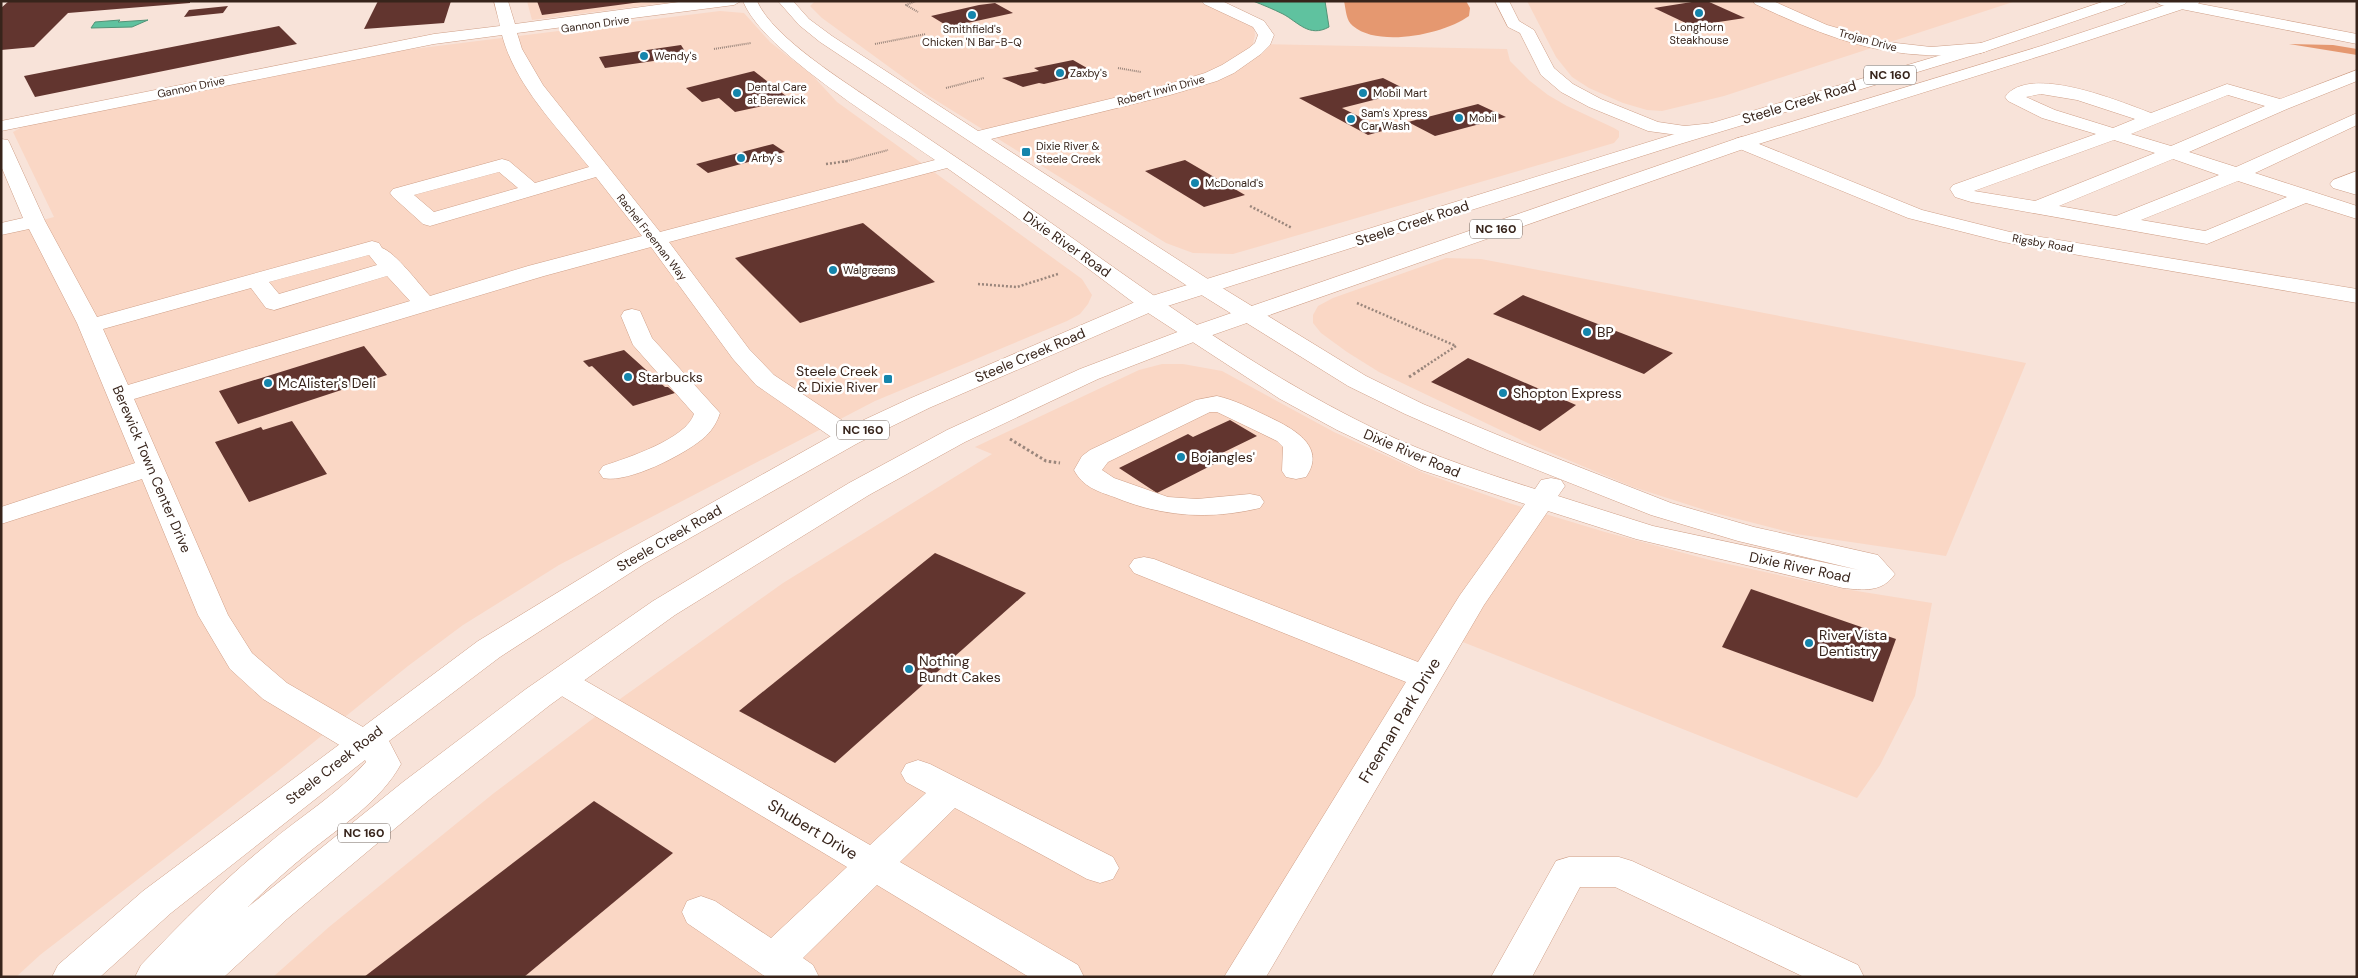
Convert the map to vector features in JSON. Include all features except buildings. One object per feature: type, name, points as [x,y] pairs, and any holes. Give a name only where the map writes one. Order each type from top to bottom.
[{"type":"main road","name":"Rachel Freeman Way","points":[[501,1],[514,49],[535,87],[656,240],[741,354],[765,380],[849,436]]},
{"type":"main road","name":"Gannon Drive","points":[[1,126],[381,49],[419,47],[714,2],[734,1]]},
{"type":"main road","name":"Gannon Drive","points":[[510,32],[730,6],[749,1]]},
{"type":"main road","name":"Dixie River Road","points":[[749,1],[755,13],[772,31],[817,70],[1082,253],[1150,304],[1289,394],[1346,425],[1430,464],[1646,533],[1844,578],[1869,581],[1880,574],[1868,562],[1748,535],[1670,512],[1468,432],[1357,381],[1203,286],[826,39],[804,22],[786,1]]},
{"type":"main road","name":"Robert Irwin Drive","points":[[975,137],[1164,91],[1211,76],[1243,60],[1262,45],[1266,35],[1259,24],[1209,1]]},
{"type":"main road","points":[[1502,1],[1513,24],[1526,30],[1542,65],[1550,75],[1585,98],[1660,128],[1685,131],[1713,128]]},
{"type":"main road","name":"Trojan Drive","points":[[1760,1],[1818,25],[1882,46],[1931,52],[1981,48]]},
{"type":"main road","name":"Steele Creek Road","points":[[72,977],[157,902],[363,743],[489,649],[634,558],[849,436],[920,403],[1150,304],[1713,128],[1981,48],[2120,1]]},
{"type":"main road","points":[[2161,1],[2187,3],[2357,39]]},
{"type":"main road","name":"Steele Creek Road","points":[[196,977],[273,908],[416,791],[561,681],[664,608],[859,489],[956,436],[1089,374],[1196,333],[1742,143],[2187,3]]},
{"type":"main road","points":[[1512,43],[1506,28],[1513,24]]},
{"type":"main road","points":[[2036,208],[2172,153],[2357,74]]},
{"type":"main road","points":[[1532,77],[1552,94],[1573,106],[1642,137],[1644,139],[1643,145],[1636,152]]},
{"type":"main road","points":[[2152,119],[2058,89],[2035,88],[2018,93],[2014,97],[2047,112],[2357,213]]},
{"type":"main road","points":[[2281,105],[2227,89],[2114,134],[1960,189],[1962,193],[1971,196],[2206,238],[2305,196]]},
{"type":"main road","points":[[1742,143],[1734,139],[1733,136],[1803,112],[1798,102]]},
{"type":"main road","points":[[2117,222],[2238,174],[2357,118]]},
{"type":"main road","name":"Rigsby Road","points":[[1742,143],[1915,214],[1960,227],[2010,238],[2357,296]]},
{"type":"main road","name":"Berewick Town Center Drive","points":[[1,144],[35,221],[89,326],[213,615],[241,661],[275,691],[378,751],[384,764],[370,782],[280,854],[200,928],[155,977]]},
{"type":"main road","points":[[120,395],[536,271],[949,162]]},
{"type":"main road","points":[[532,190],[502,165],[400,193],[430,220],[532,190],[600,170]]},
{"type":"main road","points":[[2357,176],[2340,184],[2357,188]]},
{"type":"main road","points":[[1,229],[35,221]]},
{"type":"main road","points":[[89,326],[256,280],[367,241],[426,304]]},
{"type":"main road","points":[[256,280],[274,303],[288,298],[317,301],[396,272]]},
{"type":"main road","points":[[613,472],[645,461],[687,438],[703,424],[707,413],[641,340],[632,316]]},
{"type":"main road","points":[[1250,502],[1205,508],[1167,507],[1145,502],[1106,485],[1090,475],[1088,470],[1090,465],[1099,456],[1205,405],[1217,404],[1227,406],[1286,435],[1298,448],[1296,471]]},
{"type":"main road","points":[[1,516],[151,467]]},
{"type":"main road","name":"Freeman Park Drive","points":[[1244,977],[1471,602],[1562,470]]},
{"type":"main road","points":[[1144,566],[1425,677]]},
{"type":"main road","name":"Shubert Drive","points":[[561,681],[1064,977]]},
{"type":"main road","points":[[918,773],[1100,868]]},
{"type":"main road","points":[[701,912],[786,969],[875,865],[951,790]]},
{"type":"main road","points":[[1511,977],[1569,872],[1619,872],[1844,977]]},
{"type":"path","points":[[916,1],[906,5],[918,12]]},
{"type":"path","points":[[868,46],[926,34]]},
{"type":"path","points":[[714,49],[758,42]]},
{"type":"path","points":[[946,88],[984,78]]},
{"type":"path","points":[[826,164],[839,164],[889,150]]},
{"type":"path","points":[[1250,206],[1292,228]]},
{"type":"path","points":[[978,284],[1018,287],[1058,274]]},
{"type":"path","points":[[1354,302],[1456,346],[1407,378]]},
{"type":"path","points":[[1010,439],[1046,461],[1090,465]]},
{"type":"shaded area","points":[[527,1],[679,1],[532,20]]},
{"type":"shaded area","points":[[815,1],[1198,1],[1254,28],[1253,44],[1507,49],[1510,61],[1530,81],[1548,95],[1567,106],[1619,131],[1619,137],[1614,143],[1233,254],[1193,253],[1166,243],[929,96],[822,18],[810,6]]},
{"type":"shaded area","points":[[1253,1],[1325,1],[1329,27],[1315,31],[1304,28],[1283,14]]},
{"type":"shaded area","points":[[1344,1],[1466,1],[1470,8],[1469,16],[1444,28],[1428,33],[1395,37],[1364,33],[1353,26],[1348,18]]},
{"type":"shaded area","points":[[1527,1],[2016,1],[1724,96],[1662,111],[1647,110],[1623,103],[1589,88],[1572,77],[1556,57]]},
{"type":"shaded area","points":[[720,11],[744,13],[770,42],[812,75],[837,102],[1082,279],[1092,295],[1088,304],[1080,314],[1067,321],[875,401],[559,565],[463,625],[408,666],[278,771],[40,955],[16,977],[1,977],[1,231],[54,217],[13,132],[26,125],[365,55]]},
{"type":"shaded area","points":[[120,20],[118,22],[148,20],[132,27],[91,28],[95,22]]},
{"type":"shaded area","points":[[2289,44],[2333,45],[2357,49],[2357,55]]},
{"type":"shaded area","points":[[1446,258],[1481,259],[2026,363],[1946,556],[1796,534],[1711,512],[1633,487],[1532,445],[1379,372],[1321,333],[1313,323],[1313,315],[1318,306],[1333,298]]},
{"type":"shaded area","points":[[1162,364],[1183,364],[1222,371],[1334,432],[1424,473],[1509,503],[1605,532],[1710,560],[1838,588],[1932,603],[1915,696],[1880,765],[1857,798],[1445,635],[1239,977],[273,977],[329,927],[494,793],[599,714],[783,583],[992,454],[975,447],[1139,370]]},
{"type":"place","name":"LongHorn Steakhouse","points":[[1699,13]]},
{"type":"place","name":"Smithfield's Chicken 'N Bar-B-Q","points":[[972,15]]},
{"type":"place","name":"Wendy's","points":[[644,56]]},
{"type":"place","name":"Zaxby's","points":[[1060,73]]},
{"type":"place","name":"Dental Care at Berewick","points":[[737,93]]},
{"type":"place","name":"Mobil Mart","points":[[1363,93]]},
{"type":"place","name":"Mobil","points":[[1459,118]]},
{"type":"place","name":"Sam's Xpress Car Wash","points":[[1351,119]]},
{"type":"place","name":"Dixie River & Steele Creek","points":[[1026,152]]},
{"type":"place","name":"Arby's","points":[[741,158]]},
{"type":"place","name":"McDonald's","points":[[1195,183]]},
{"type":"place","name":"Walgreens","points":[[833,270]]},
{"type":"place","name":"BP","points":[[1587,332]]},
{"type":"place","name":"Starbucks","points":[[628,377]]},
{"type":"place","name":"Steele Creek & Dixie River","points":[[888,379]]},
{"type":"place","name":"McAlister's Deli","points":[[268,383]]},
{"type":"place","name":"Shopton Express","points":[[1503,393]]},
{"type":"place","name":"Bojangles'","points":[[1181,457]]},
{"type":"place","name":"River Vista Dentistry","points":[[1809,643]]},
{"type":"place","name":"Nothing Bundt Cakes","points":[[909,669]]}]
